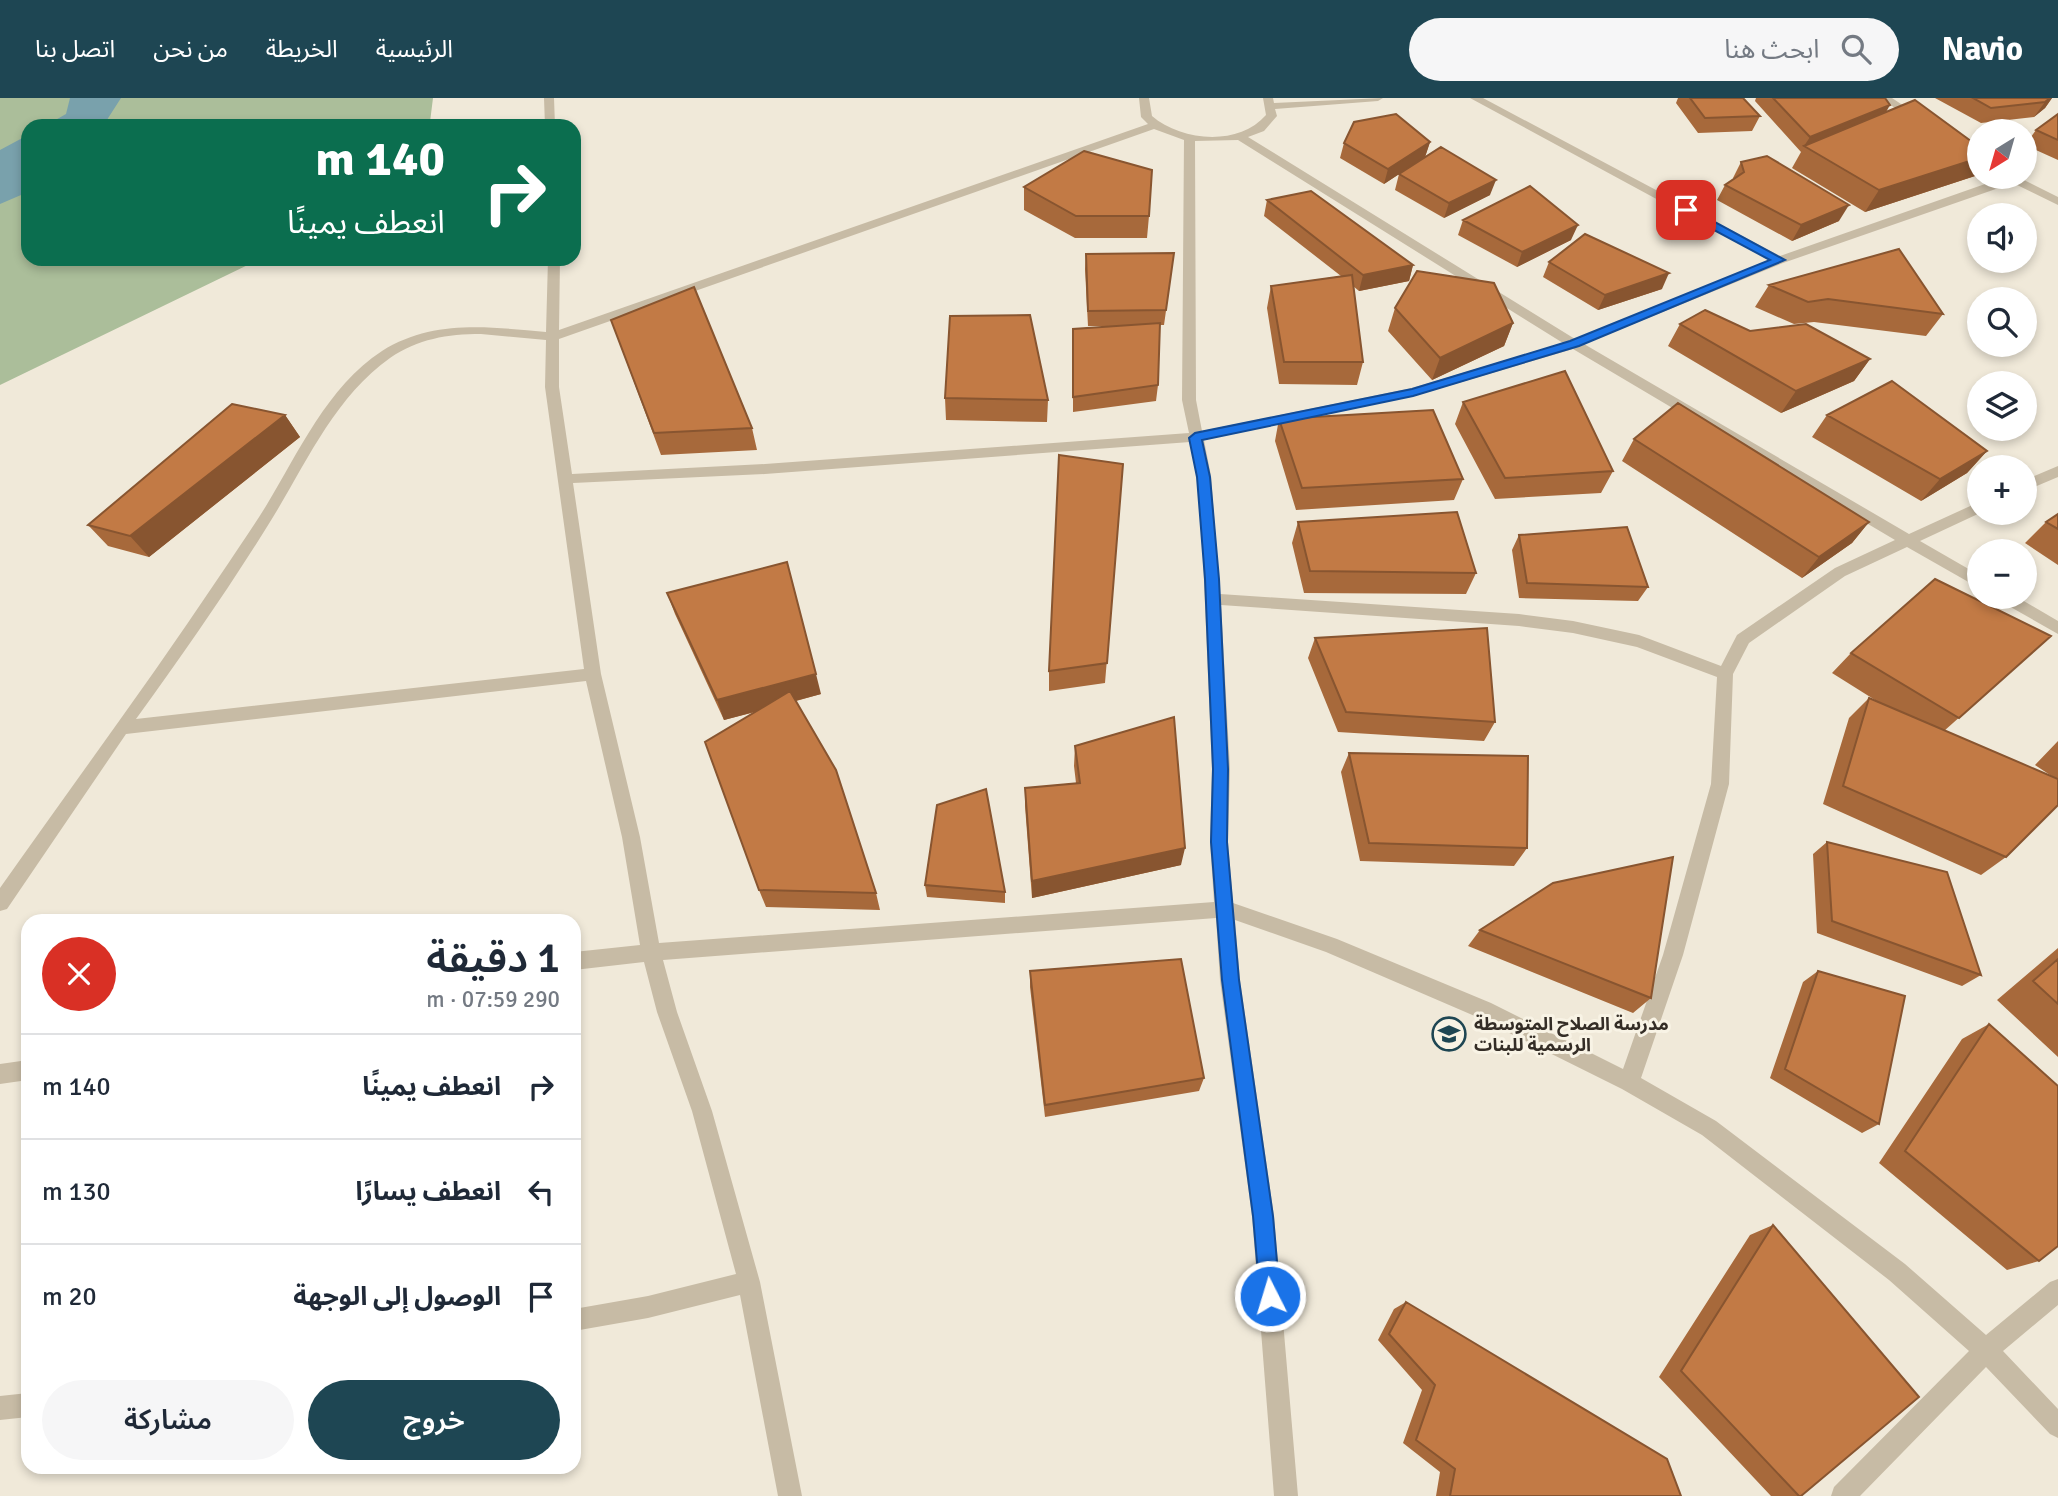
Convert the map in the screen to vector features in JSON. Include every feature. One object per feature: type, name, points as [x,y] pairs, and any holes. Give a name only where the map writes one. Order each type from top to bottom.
[{"type":"street","points":[[549,98],[550,119]]},
{"type":"street","points":[[1144,98],[1142,105],[1146,116],[1156,125],[1189,138],[1206,140],[1240,137],[1266,124],[1272,115],[1270,102],[1378,98]]},
{"type":"street","points":[[1475,98],[1779,260]]},
{"type":"street","points":[[1885,98],[1932,128]]},
{"type":"street","points":[[0,903],[223,583],[326,418],[348,388],[372,364],[414,339],[443,334],[488,332],[553,337],[1156,125]]},
{"type":"street","points":[[1240,137],[1574,344],[1967,575]]},
{"type":"street","points":[[1189,138],[1189,400],[1204,477],[1213,599],[1220,769],[1219,842],[1230,980],[1263,1216],[1286,1496]]},
{"type":"street","points":[[564,479],[765,469],[1195,438],[1413,392],[1574,344],[1779,260],[1981,189]]},
{"type":"street","points":[[2033,189],[2058,202]]},
{"type":"street","points":[[554,266],[552,387],[593,674],[631,837],[651,952],[667,1012],[702,1111],[749,1282],[790,1496]]},
{"type":"street","points":[[2037,481],[2058,471]]},
{"type":"street","points":[[1629,1082],[1673,956],[1720,784],[1725,674],[1744,639],[1840,572],[1967,513]]},
{"type":"street","points":[[1213,599],[1519,620],[1573,627],[1639,641],[1725,674]]},
{"type":"street","points":[[2026,609],[2058,628]]},
{"type":"street","points":[[121,728],[593,674]]},
{"type":"street","points":[[581,960],[651,952],[1226,909],[1330,945],[1484,1010],[1629,1082],[1709,1128],[1804,1198],[1897,1272],[1986,1350],[2058,1426]]},
{"type":"street","points":[[0,1074],[21,1070]]},
{"type":"street","points":[[581,1319],[648,1307],[749,1282]]},
{"type":"street","points":[[1843,1496],[1986,1350],[2058,1290]]},
{"type":"street","points":[[0,1408],[21,1406]]},
{"type":"green space","points":[[0,98],[433,98],[430,119],[21,119],[21,266],[246,266],[0,385]]},
{"type":"water","points":[[70,98],[121,98],[108,119],[57,119],[66,114]]},
{"type":"water","points":[[21,139],[21,195],[0,204],[0,150]]},
{"type":"building","points":[[1690,98],[1743,98],[1760,116],[1705,118]]},
{"type":"building","points":[[1773,98],[1885,98],[1890,105],[1810,137]]},
{"type":"building","points":[[1973,98],[2050,98],[2045,102],[1991,108]]},
{"type":"building","points":[[1915,100],[1967,138],[1967,162],[1879,190],[1804,146]]},
{"type":"building","points":[[1396,114],[1430,142],[1388,169],[1344,143],[1354,122]]},
{"type":"building","points":[[2058,114],[2058,140],[2037,129]]},
{"type":"building","points":[[1441,147],[1496,180],[1449,203],[1399,174]]},
{"type":"building","points":[[1084,151],[1152,170],[1149,216],[1076,216],[1024,187]]},
{"type":"building","points":[[1767,156],[1849,205],[1801,225],[1725,185],[1744,172],[1741,162]]},
{"type":"building","points":[[1530,186],[1578,225],[1522,252],[1463,220]]},
{"type":"building","points":[[1311,191],[1413,265],[1363,275],[1267,200]]},
{"type":"building","points":[[1585,234],[1669,273],[1605,295],[1549,262]]},
{"type":"building","points":[[1899,249],[1943,314],[1828,299],[1808,302],[1769,285]]},
{"type":"building","points":[[1174,253],[1166,310],[1088,311],[1086,254]]},
{"type":"building","points":[[1417,271],[1494,283],[1513,323],[1440,358],[1395,308]]},
{"type":"building","points":[[1352,275],[1363,362],[1284,362],[1271,286]]},
{"type":"building","points":[[694,287],[752,428],[654,433],[611,320]]},
{"type":"building","points":[[1705,310],[1750,331],[1806,324],[1870,359],[1796,391],[1680,324]]},
{"type":"building","points":[[1030,315],[1048,400],[945,398],[950,316]]},
{"type":"building","points":[[1160,323],[1158,385],[1073,397],[1073,329]]},
{"type":"building","points":[[1565,371],[1613,471],[1505,478],[1463,402]]},
{"type":"building","points":[[1892,381],[1967,436],[1967,441],[1973,441],[1987,451],[1980,455],[1967,455],[1967,463],[1940,479],[1827,415]]},
{"type":"building","points":[[1678,403],[1869,522],[1819,557],[1634,439]]},
{"type":"building","points":[[232,404],[285,415],[130,536],[88,525]]},
{"type":"building","points":[[1433,410],[1463,479],[1302,488],[1279,419]]},
{"type":"building","points":[[1059,455],[1123,464],[1107,663],[1049,671]]},
{"type":"building","points":[[1457,512],[1476,573],[1310,571],[1298,522]]},
{"type":"building","points":[[2058,514],[2058,529],[2046,522]]},
{"type":"building","points":[[1627,527],[1648,587],[1527,583],[1519,535]]},
{"type":"building","points":[[787,562],[816,674],[717,700],[667,593]]},
{"type":"building","points":[[1935,579],[1967,595],[1967,609],[1996,609],[2051,636],[1959,718],[1851,653]]},
{"type":"building","points":[[1487,628],[1495,722],[1346,712],[1315,638]]},
{"type":"building","points":[[790,691],[836,770],[876,893],[759,890],[705,742]]},
{"type":"building","points":[[1869,698],[2058,779],[2058,805],[2006,857],[1843,786]]},
{"type":"building","points":[[1174,717],[1185,848],[1032,881],[1025,788],[1080,783],[1075,746]]},
{"type":"building","points":[[1349,753],[1528,756],[1527,848],[1369,843]]},
{"type":"building","points":[[986,789],[1005,892],[925,885],[937,805]]},
{"type":"building","points":[[1827,842],[1947,872],[1981,975],[1832,921]]},
{"type":"building","points":[[1673,857],[1651,998],[1480,930],[1553,883]]},
{"type":"building","points":[[1181,959],[1204,1078],[1045,1105],[1030,971]]},
{"type":"building","points":[[2058,959],[2058,1004],[2033,981]]},
{"type":"building","points":[[1818,971],[1905,996],[1879,1124],[1785,1069]]},
{"type":"building","points":[[1989,1024],[2058,1086],[2058,1246],[2039,1261],[1905,1151]]},
{"type":"building","points":[[1773,1225],[1919,1397],[1801,1496],[1681,1371]]},
{"type":"building","points":[[1406,1302],[1667,1459],[1681,1496],[1450,1496],[1455,1469],[1416,1440],[1435,1385],[1389,1334]]},
{"type":"place","name":"مدرسة الصلاح المتوسطة الرسمية للبنات","points":[[1449,1034]]},
{"type":"route","points":[[1270,1296],[1263,1216],[1230,980],[1219,842],[1220,769],[1208,512],[1204,477],[1195,438],[1413,392],[1574,344],[1779,260],[1686,210]]}]
